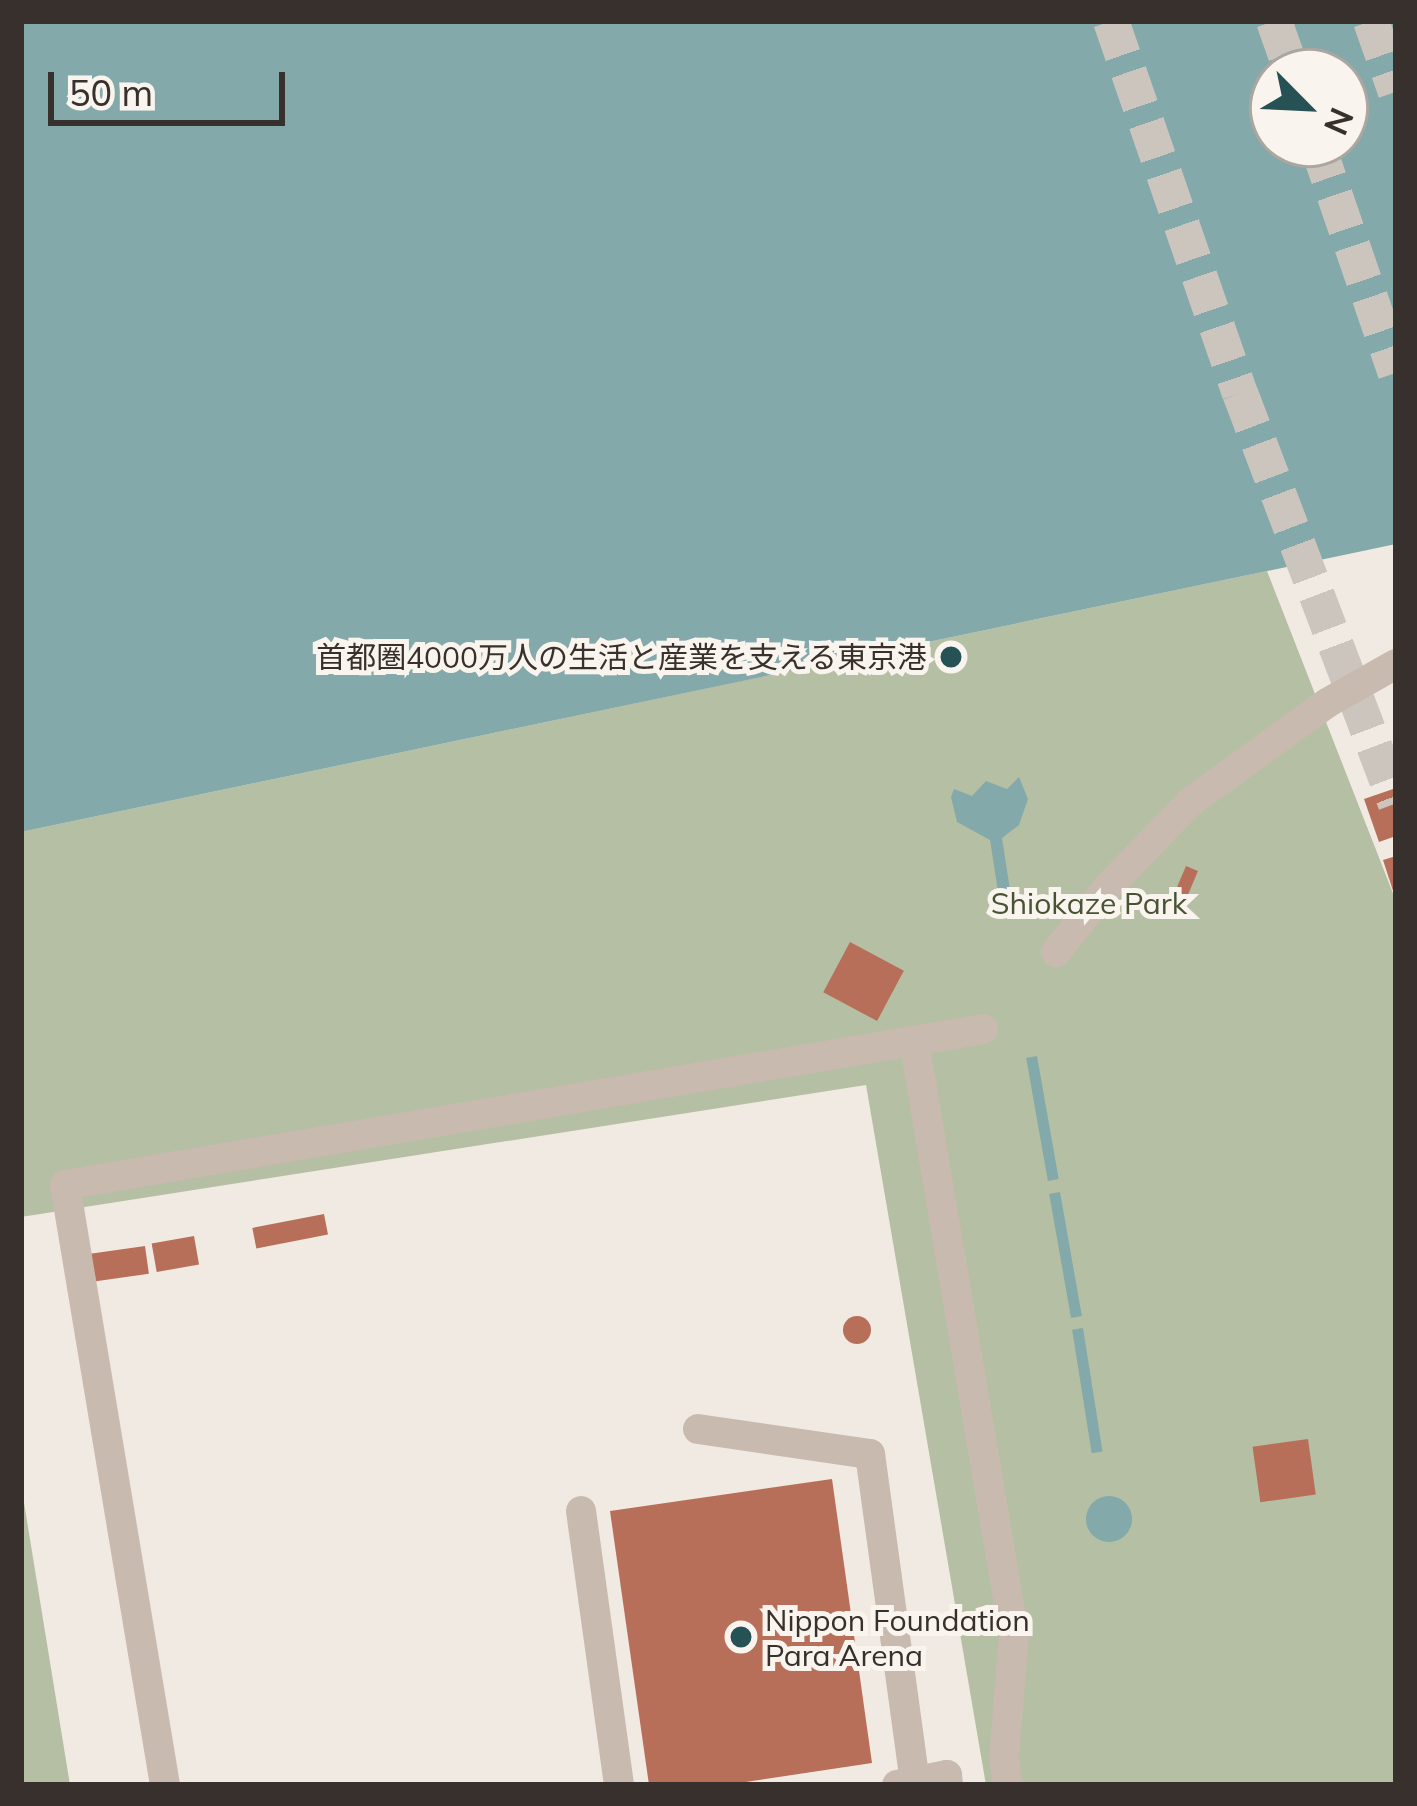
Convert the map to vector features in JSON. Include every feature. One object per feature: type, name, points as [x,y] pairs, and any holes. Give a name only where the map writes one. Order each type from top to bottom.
[{"type":"street","points":[[1056,952],[1108,887],[1189,803],[1327,703],[1396,664]]},
{"type":"street","points":[[165,1785],[65,1185],[983,1029]]},
{"type":"street","points":[[914,1041],[1014,1634],[1004,1757],[1008,1785]]},
{"type":"street","points":[[698,1429],[870,1454],[906,1783],[946,1775],[948,1785]]},
{"type":"street","points":[[581,1511],[619,1785]]},
{"type":"green space","name":"Shiokaze Park","points":[[1267,571],[1396,901],[1396,1785],[986,1785],[866,1085],[21,1217],[21,832]]},
{"type":"green space","points":[[21,1484],[70,1785],[21,1785]]},
{"type":"water","points":[[21,21],[1396,21],[1396,544],[21,832]]},
{"type":"water","points":[[1019,777],[1028,799],[1019,825],[1002,838],[1013,909],[1001,911],[990,840],[957,822],[951,797],[954,789],[972,796],[986,781],[1007,789]]},
{"type":"water","points":[[1037,1056],[1059,1179],[1048,1181],[1026,1058]]},
{"type":"water","points":[[1060,1192],[1082,1316],[1071,1318],[1049,1194]]},
{"type":"water","points":[[1083,1328],[1103,1451],[1092,1453],[1072,1330]]},
{"type":"water","points":[[1109,1496],[1125,1503],[1132,1519],[1125,1535],[1109,1542],[1093,1535],[1086,1519],[1093,1503]]},
{"type":"building","points":[[1396,788],[1396,836],[1379,842],[1364,799]]},
{"type":"building","points":[[1396,856],[1396,897],[1395,897],[1383,860]]},
{"type":"building","points":[[1186,866],[1198,871],[1185,902],[1173,897]]},
{"type":"building","points":[[850,942],[904,971],[877,1021],[823,992]]},
{"type":"building","points":[[324,1214],[328,1235],[256,1249],[252,1228]]},
{"type":"building","points":[[194,1236],[199,1265],[157,1272],[152,1243]]},
{"type":"building","points":[[145,1246],[149,1274],[92,1282],[89,1254]]},
{"type":"building","points":[[857,1316],[867,1320],[871,1330],[867,1340],[857,1344],[847,1340],[843,1330],[847,1320]]},
{"type":"building","points":[[1308,1439],[1316,1494],[1260,1502],[1253,1447]]},
{"type":"building","name":"Nippon Foundation Para Arena","points":[[832,1479],[872,1763],[726,1785],[649,1785],[610,1511]]},
{"type":"tunnel","points":[[1111,21],[1240,393],[1396,803]]},
{"type":"tunnel","points":[[1274,21],[1284,48]]},
{"type":"tunnel","points":[[1371,21],[1396,92]]},
{"type":"tunnel","points":[[1325,168],[1396,373]]},
{"type":"place","name":"首都圏4000万人の生活と産業を支える東京港","points":[[951,657]]},
{"type":"place","name":"Nippon Foundation Para Arena","points":[[741,1637]]}]
